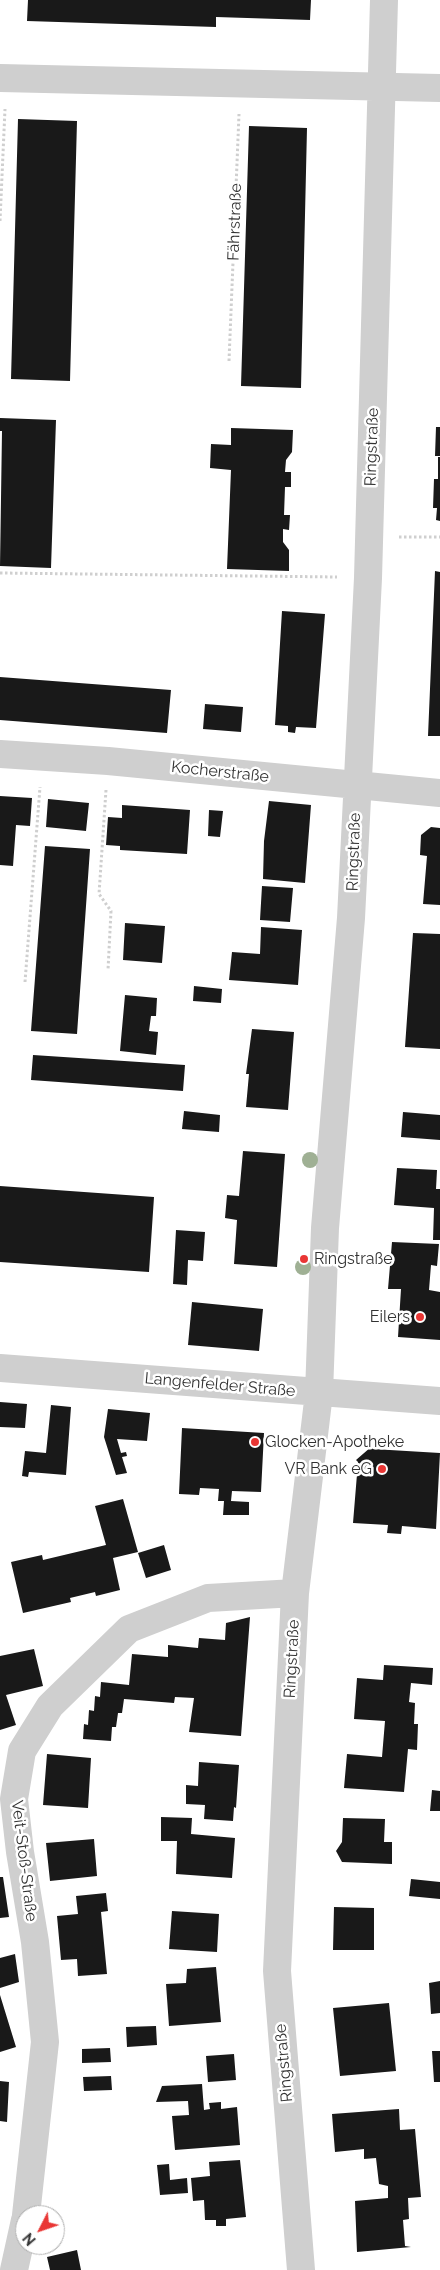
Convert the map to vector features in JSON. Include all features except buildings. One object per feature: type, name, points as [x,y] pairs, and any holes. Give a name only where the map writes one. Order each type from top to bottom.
[{"type":"street","name":"Ringstraße","points":[[301,2270],[277,1971],[296,1593],[319,1393],[325,1228],[351,918],[356,786],[368,578],[384,0]]},
{"type":"street","points":[[3,78],[440,88]]},
{"type":"street","name":"Kocherstraße","points":[[0,754],[108,761],[440,793]]},
{"type":"street","name":"Langenfelder Straße","points":[[0,1368],[440,1401]]},
{"type":"street","name":"Veit-Stoß-Straße","points":[[27,2205],[45,2042],[35,1942],[20,1852],[11,1754],[50,1706],[129,1629],[208,1598],[296,1593]]},
{"type":"street","points":[[14,2270],[17,2255]]},
{"type":"path","points":[[0,222],[3,78]]},
{"type":"path","name":"Fährstraße","points":[[229,361],[240,83]]},
{"type":"path","points":[[369,536],[440,537]]},
{"type":"path","points":[[0,573],[368,578]]},
{"type":"path","points":[[25,982],[42,756]]},
{"type":"path","points":[[108,761],[99,894],[111,911],[108,970]]},
{"type":"place","name":"Ringstraße","points":[[304,1259]]},
{"type":"place","name":"Eilers","points":[[420,1317]]},
{"type":"place","name":"Glocken-Apotheke","points":[[255,1442]]},
{"type":"place","name":"VR Bank eG","points":[[382,1469]]}]
